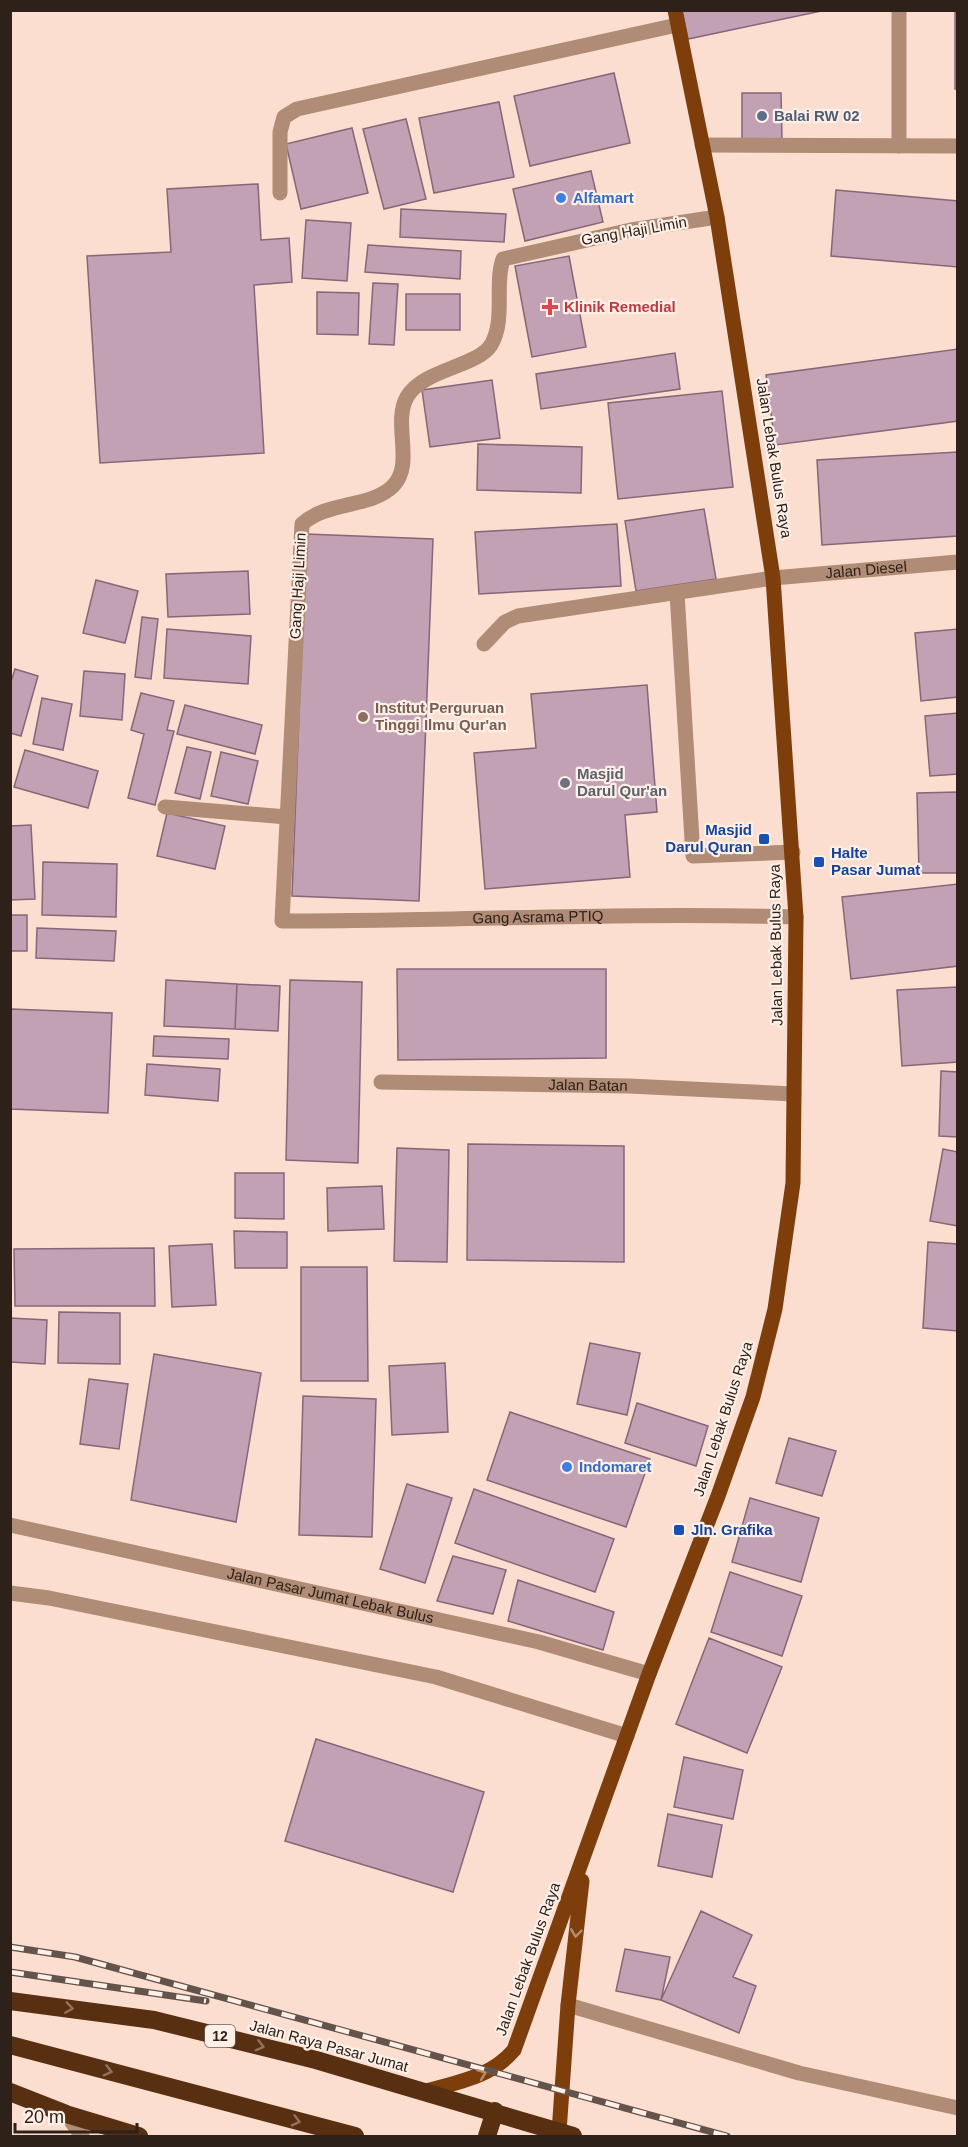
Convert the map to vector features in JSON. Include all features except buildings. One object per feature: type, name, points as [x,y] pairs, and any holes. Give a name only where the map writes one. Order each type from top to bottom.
[{"type":"highway","name":"Jalan Raya Pasar Jumat","points":[[10,2001],[154,2020],[316,2060],[495,2111]]},
{"type":"highway","points":[[10,2045],[355,2136]]},
{"type":"highway","points":[[10,2092],[66,2114],[139,2136]]},
{"type":"highway","name":"12","points":[[495,2111],[563,2135]]},
{"type":"highway","points":[[487,2136],[495,2111]]},
{"type":"main road","name":"Jalan Lebak Bulus Raya","points":[[426,2091],[487,2073],[503,2063],[514,2050],[649,1674],[718,1496],[753,1397],[783,1268],[791,1204],[796,917],[773,578],[717,217],[676,18]]},
{"type":"main road","name":"Jalan Lebak Bulus Raya","points":[[563,2135],[567,2005],[585,1854]]},
{"type":"street","points":[[899,10],[899,146]]},
{"type":"street","points":[[280,193],[280,132],[284,117],[297,108],[676,18]]},
{"type":"street","points":[[702,145],[957,146]]},
{"type":"street","name":"Gang Haji Limin","points":[[282,921],[302,524],[313,514],[384,494],[395,484],[402,467],[402,415],[407,397],[422,382],[482,353],[491,345],[496,332],[503,259],[631,230],[717,217]]},
{"type":"street","name":"Jalan Diesel","points":[[484,644],[506,622],[518,616],[773,578],[957,562]]},
{"type":"street","points":[[677,593],[693,856],[793,852]]},
{"type":"street","points":[[165,807],[286,817]]},
{"type":"street","name":"Gang Asrama PTIQ","points":[[282,921],[388,921],[514,916],[796,917]]},
{"type":"street","name":"Jalan Batan","points":[[381,1082],[629,1086],[794,1094]]},
{"type":"street","name":"Jalan Pasar Jumat Lebak Bulus","points":[[10,1525],[539,1642],[649,1674]]},
{"type":"street","points":[[10,1593],[49,1598],[436,1677],[627,1736]]},
{"type":"street","points":[[567,2005],[798,2073],[957,2108]]},
{"type":"street","points":[[66,2114],[82,2136]]},
{"type":"railway","points":[[10,1947],[75,1957],[727,2136]]},
{"type":"railway","points":[[10,1972],[206,2001]]},
{"type":"place","name":"Balai RW 02","points":[[762,116]]},
{"type":"place","name":"Alfamart","points":[[561,198]]},
{"type":"place","name":"Klinik Remedial","points":[[550,307]]},
{"type":"place","name":"Institut Perguruan Tinggi Ilmu Qur'an","points":[[363,717]]},
{"type":"place","name":"Masjid Darul Qur'an","points":[[565,783]]},
{"type":"place","name":"Masjid Darul Quran","points":[[764,839]]},
{"type":"place","name":"Halte Pasar Jumat","points":[[819,862]]},
{"type":"place","name":"Indomaret","points":[[567,1467]]},
{"type":"place","name":"Jln. Grafika","points":[[679,1530]]}]
